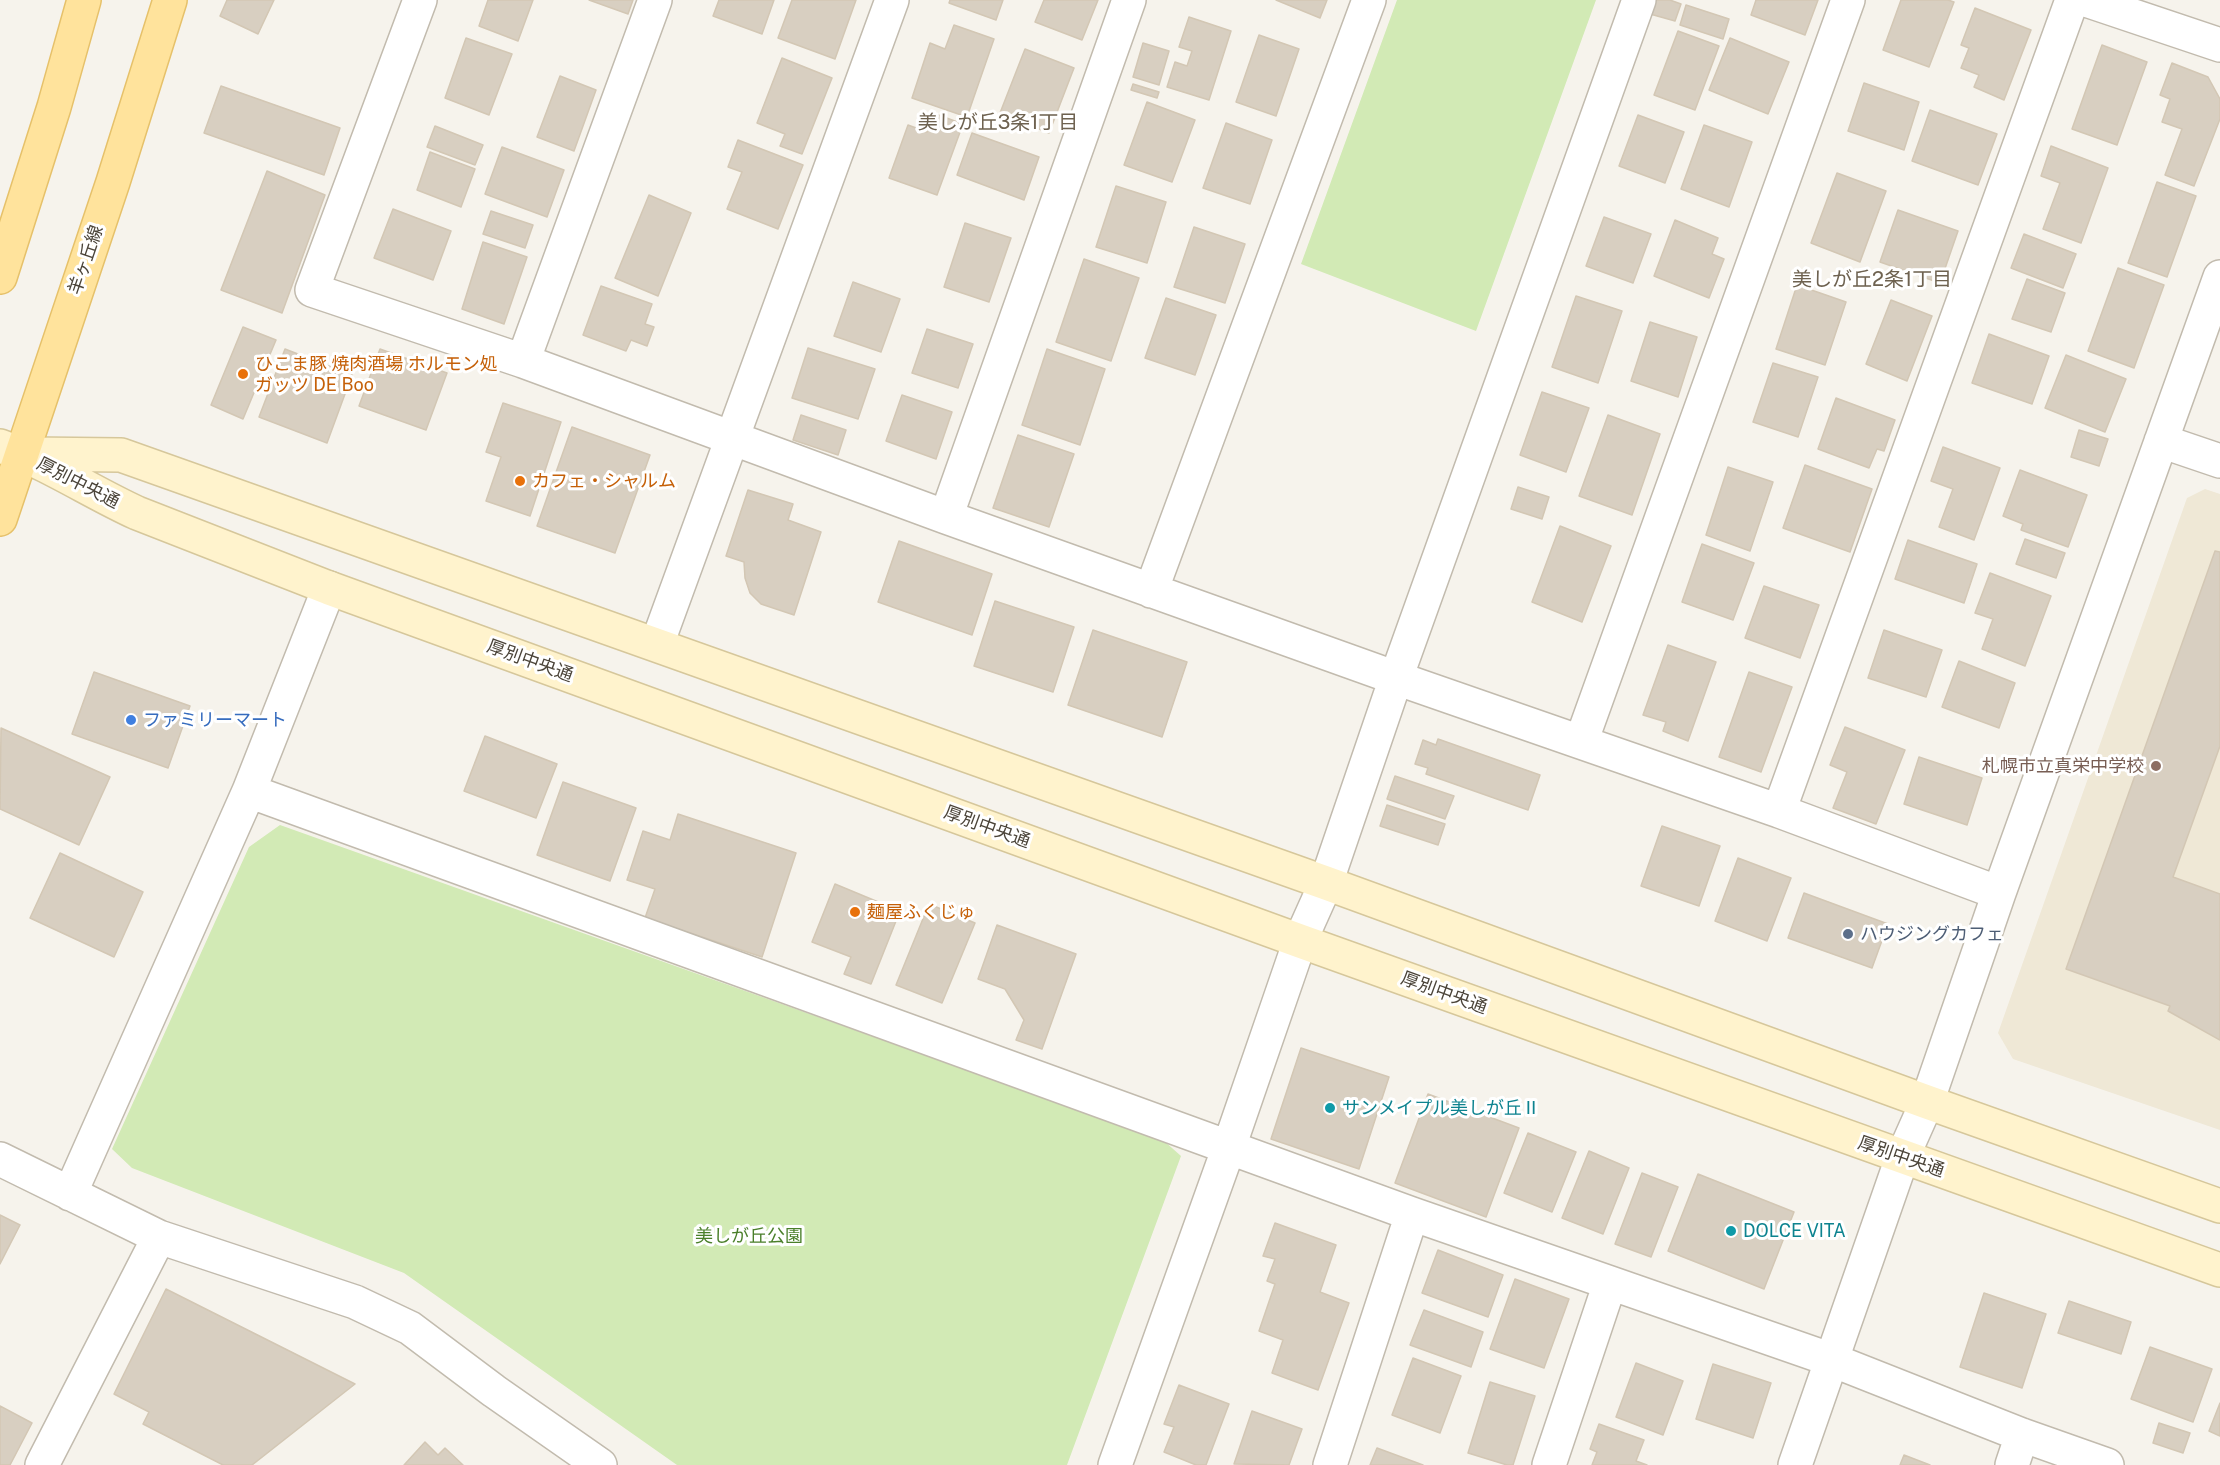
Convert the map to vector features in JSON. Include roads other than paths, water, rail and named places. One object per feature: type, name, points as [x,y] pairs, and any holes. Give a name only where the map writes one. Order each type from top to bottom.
[{"type":"main road","points":[[0,277],[54,107],[84,0]]},
{"type":"main road","name":"羊ヶ丘線","points":[[0,519],[11,450],[66,317],[113,182],[170,0]]},
{"type":"street","points":[[420,0],[312,290],[522,361],[732,440],[1151,591],[1779,811],[1999,893]]},
{"type":"street","points":[[522,361],[655,0]]},
{"type":"street","points":[[657,644],[892,0]]},
{"type":"street","points":[[946,517],[1129,0]]},
{"type":"street","points":[[1151,591],[1369,0]]},
{"type":"street","points":[[1115,1465],[1229,1148],[1300,941],[1326,883],[1396,678],[1639,0]]},
{"type":"street","points":[[1581,742],[1848,0]]},
{"type":"street","points":[[1779,811],[2072,0]]},
{"type":"street","points":[[2086,0],[2220,45]]},
{"type":"street","points":[[1795,1465],[1902,1158],[1927,1102],[1999,893],[2220,277]]},
{"type":"street","points":[[2161,441],[2220,461]]},
{"type":"street","name":"厚別中央通","points":[[11,450],[137,513],[329,588],[1300,941],[2220,1270]]},
{"type":"street","name":"厚別中央通","points":[[11,450],[121,455],[1326,883],[2220,1206]]},
{"type":"street","points":[[70,1194],[249,791],[329,588]]},
{"type":"street","points":[[249,791],[1412,1214],[1832,1360],[2017,1450],[2107,1465]]},
{"type":"street","points":[[0,1159],[159,1237],[355,1302],[410,1328],[494,1391],[600,1465]]},
{"type":"street","points":[[1330,1465],[1412,1214]]},
{"type":"street","points":[[42,1465],[159,1237]]},
{"type":"street","points":[[1549,1465],[1610,1283]]},
{"type":"place","name":"ひこま豚 焼肉酒場 ホルモン処 ガッツ DE Boo","points":[[243,374]]},
{"type":"place","name":"カフェ・シャルム","points":[[520,481]]},
{"type":"place","name":"ファミリーマート","points":[[131,720]]},
{"type":"place","name":"札幌市立真栄中学校","points":[[2156,766]]},
{"type":"place","name":"麺屋ふくじゅ","points":[[855,912]]},
{"type":"place","name":"ハウジングカフェ","points":[[1848,934]]},
{"type":"place","name":"サンメイプル美しが丘Ⅱ","points":[[1330,1108]]},
{"type":"place","name":"DOLCE VITA","points":[[1731,1231]]},
{"type":"district","name":"美しが丘3条1丁目","points":[[998,123]]},
{"type":"district","name":"美しが丘2条1丁目","points":[[1872,280]]},
{"type":"park label","name":"美しが丘公園","points":[[749,1236]]}]
